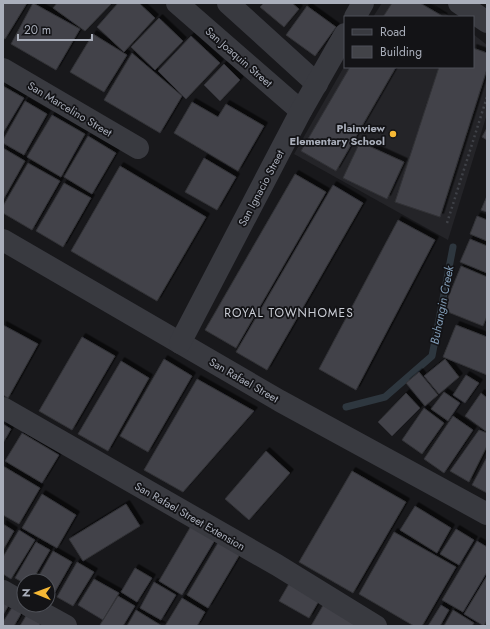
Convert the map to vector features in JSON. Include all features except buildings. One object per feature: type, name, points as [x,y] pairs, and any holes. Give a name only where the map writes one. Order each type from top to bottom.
[{"type":"street","name":"San Joaquin Street","points":[[177,3],[302,111]]},
{"type":"street","points":[[228,3],[317,84]]},
{"type":"street","points":[[356,16],[363,3]]},
{"type":"street","points":[[459,3],[487,22]]},
{"type":"street","name":"San Ignacio Street","points":[[180,343],[302,111],[344,36]]},
{"type":"street","name":"San Marcelino Street","points":[[3,69],[138,148]]},
{"type":"street","name":"San Rafael Street","points":[[3,240],[280,401],[487,514]]},
{"type":"street","name":"San Rafael Street Extension","points":[[3,408],[270,561],[376,626]]},
{"type":"street","points":[[3,591],[16,598]]},
{"type":"street","points":[[42,613],[66,626]]},
{"type":"path","points":[[447,223],[487,97]]},
{"type":"shaded area","points":[[382,3],[431,3],[449,16],[374,16]]},
{"type":"shaded area","name":"Plainview Elementary School","points":[[474,35],[487,45],[487,114],[448,240],[294,154],[344,67],[344,68],[474,68]]},
{"type":"waterway","name":"Buhangin Creek","points":[[346,407],[385,397],[432,356],[453,247]]},
{"type":"place","name":"Plainview Elementary School","points":[[393,134]]},
{"type":"district","name":"ROYAL TOWNHOMES","points":[[289,313]]}]
